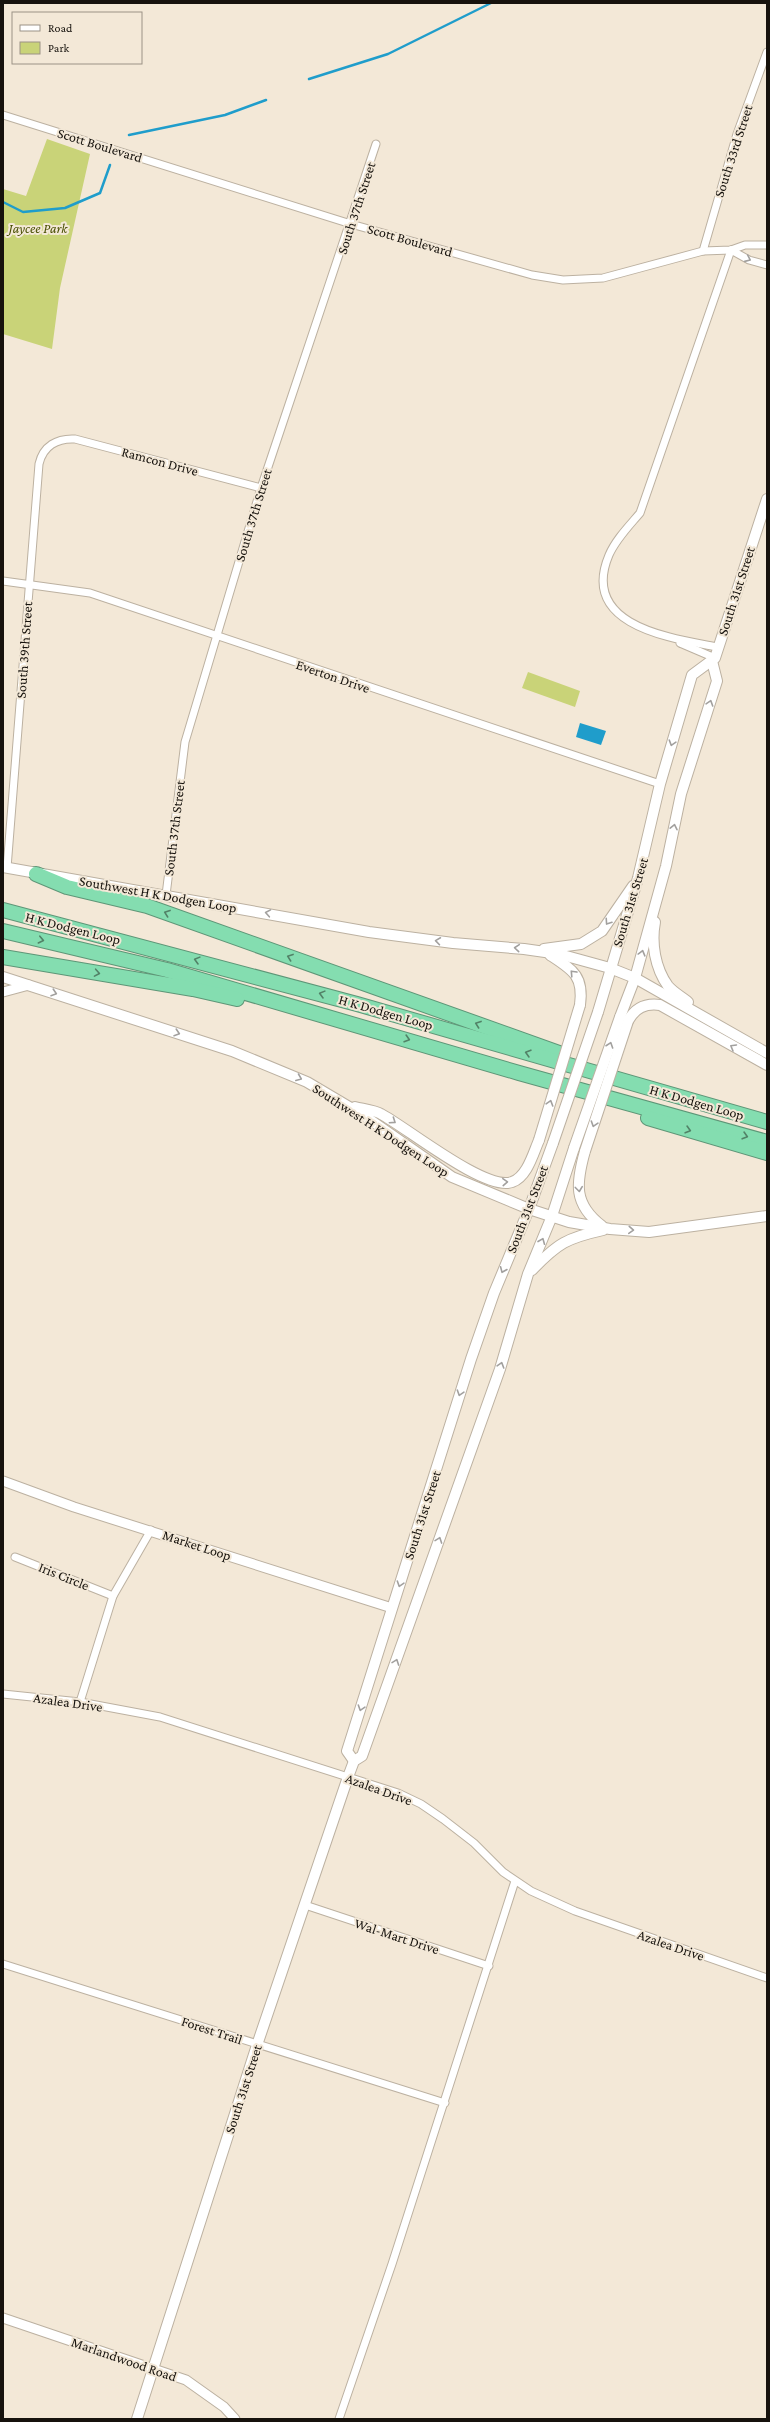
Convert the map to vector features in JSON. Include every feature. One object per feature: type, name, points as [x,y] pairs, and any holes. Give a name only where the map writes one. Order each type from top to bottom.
[{"type":"highway","points":[[36,874],[67,887],[147,906],[551,1050],[718,1101],[767,1122]]},
{"type":"highway","name":"H K Dodgen Loop","points":[[3,910],[357,1004],[767,1122]]},
{"type":"highway","name":"H K Dodgen Loop","points":[[3,931],[167,970],[370,1028],[519,1073],[767,1142]]},
{"type":"highway","points":[[3,957],[193,989],[370,1028]]},
{"type":"highway","points":[[519,1073],[614,1109],[767,1153]]},
{"type":"main road","name":"South 31st Street","points":[[137,2419],[257,2045],[348,1777],[354,1761],[362,1756],[500,1369],[528,1274],[552,1216],[574,1148],[624,1019],[666,866],[681,794],[717,681],[713,660],[767,499]]},
{"type":"main road","name":"South 31st Street","points":[[354,1761],[347,1750],[491,1300],[530,1209],[598,1012],[638,878],[660,784],[692,675],[713,660]]},
{"type":"main road","points":[[666,866],[655,926],[654,947],[657,960],[669,986],[706,1018]]},
{"type":"main road","name":"Southwest H K Dodgen Loop","points":[[5,868],[166,894],[369,932],[453,943],[545,952],[610,968],[635,978],[767,1053]]},
{"type":"main road","points":[[533,950],[581,944],[602,931],[638,878]]},
{"type":"main road","points":[[343,1104],[380,1113],[457,1164],[495,1182],[511,1183],[520,1177],[539,1140],[580,1005],[582,989],[576,974],[545,952]]},
{"type":"main road","name":"Southwest H K Dodgen Loop","points":[[3,977],[232,1050],[307,1082],[343,1104],[452,1177],[530,1209],[569,1222],[607,1228],[649,1232],[767,1216]]},
{"type":"main road","points":[[607,1228],[592,1218],[583,1206],[578,1191],[578,1176],[624,1019],[638,1009],[652,1004],[660,1005],[767,1065]]},
{"type":"main road","points":[[528,1274],[550,1251],[564,1240],[607,1228]]},
{"type":"street","name":"South 33rd Street","points":[[702,251],[737,134],[767,52]]},
{"type":"street","name":"Scott Boulevard","points":[[3,115],[350,224],[532,274],[564,280],[603,278],[702,251],[730,250],[745,245],[767,246]]},
{"type":"street","name":"South 37th Street","points":[[166,894],[185,742],[261,488],[376,144]]},
{"type":"street","name":"Scott Boulevard","points":[[730,250],[749,260],[767,265]]},
{"type":"street","points":[[717,647],[667,637],[646,631],[627,621],[614,609],[607,595],[603,580],[609,556],[615,544],[640,513],[730,250]]},
{"type":"street","name":"Ramcon Drive","points":[[59,440],[75,439],[261,488]]},
{"type":"street","name":"South 39th Street","points":[[5,868],[39,464],[48,447],[59,440]]},
{"type":"street","name":"Everton Drive","points":[[3,581],[90,593],[660,784]]},
{"type":"street","points":[[667,637],[713,660]]},
{"type":"street","points":[[3,992],[29,985]]},
{"type":"street","name":"Market Loop","points":[[3,1481],[74,1507],[151,1530],[392,1608]]},
{"type":"street","points":[[80,1702],[113,1596],[151,1530]]},
{"type":"street","name":"Iris Circle","points":[[15,1557],[113,1596]]},
{"type":"street","name":"Azalea Drive","points":[[3,1694],[80,1702],[160,1717],[398,1793],[421,1804],[474,1843],[515,1880],[531,1891],[575,1911],[767,1978]]},
{"type":"street","points":[[339,2419],[445,2103],[515,1880]]},
{"type":"street","name":"Wal-Mart Drive","points":[[305,1906],[489,1966]]},
{"type":"street","name":"Forest Trail","points":[[3,1964],[445,2103]]},
{"type":"street","name":"Marlandwood Road","points":[[3,2318],[186,2380],[205,2392],[224,2407],[235,2419]]},
{"type":"green space","name":"Jaycee Park","points":[[47,139],[90,154],[60,288],[52,349],[3,334],[3,189],[26,196]]},
{"type":"green space","points":[[528,672],[580,691],[575,707],[522,688]]},
{"type":"water","points":[[580,723],[606,731],[601,745],[576,737]]},
{"type":"waterway","points":[[309,79],[388,54],[491,3]]},
{"type":"waterway","points":[[129,135],[225,115],[266,100]]},
{"type":"waterway","points":[[3,202],[23,212],[65,208],[100,193],[110,165]]}]
